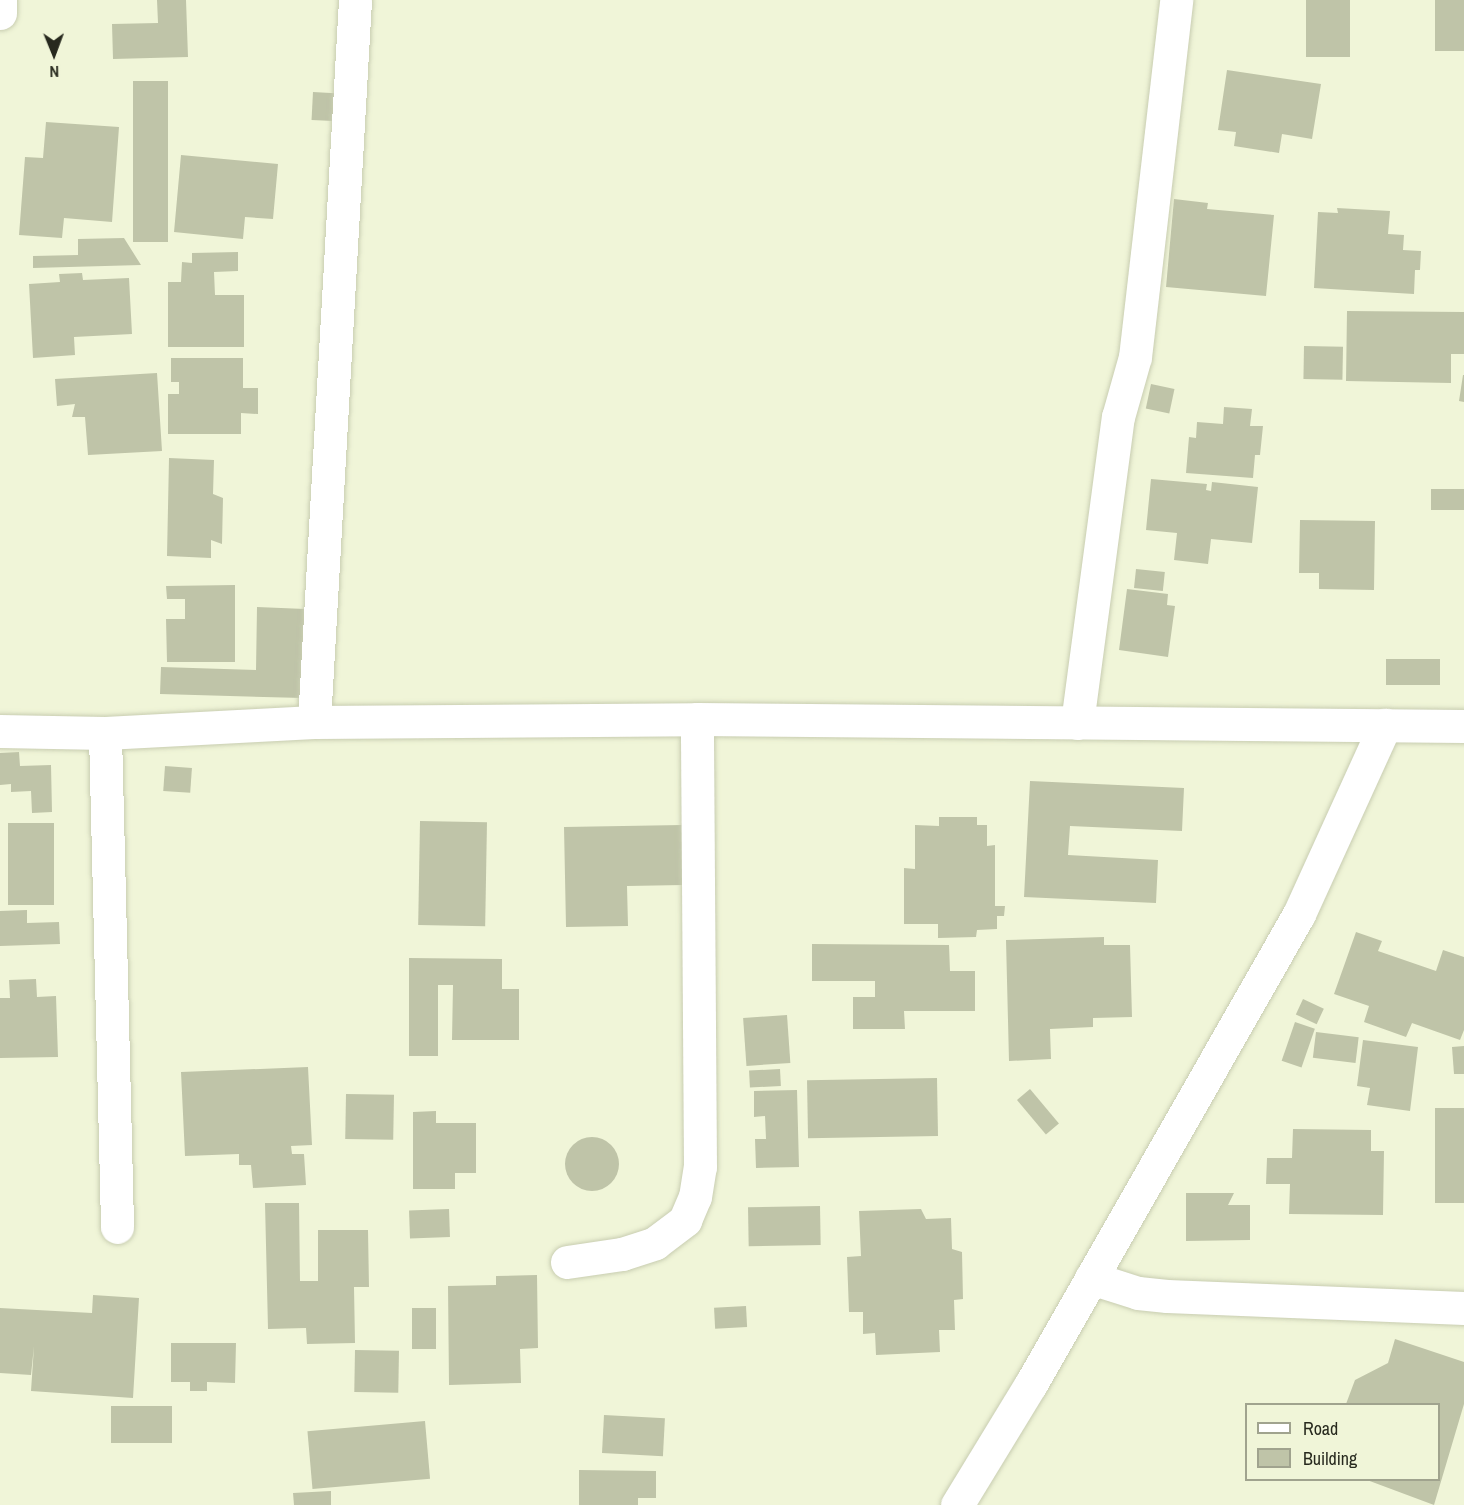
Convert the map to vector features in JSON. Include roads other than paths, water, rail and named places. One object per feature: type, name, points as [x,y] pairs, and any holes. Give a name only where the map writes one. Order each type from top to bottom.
[{"type":"street","points":[[0,0],[0,13]]},
{"type":"street","points":[[314,722],[356,0]]},
{"type":"street","points":[[1077,723],[1118,417],[1135,357],[1176,0]]},
{"type":"street","points":[[567,1262],[622,1254],[655,1243],[685,1220],[695,1197],[700,1167],[697,719]]},
{"type":"street","points":[[0,731],[105,733],[314,722],[697,719],[1464,726]]},
{"type":"street","points":[[957,1505],[1091,1278],[1299,914],[1385,725]]},
{"type":"street","points":[[105,733],[117,1227]]},
{"type":"street","points":[[1091,1278],[1138,1293],[1167,1296],[1464,1308]]}]
